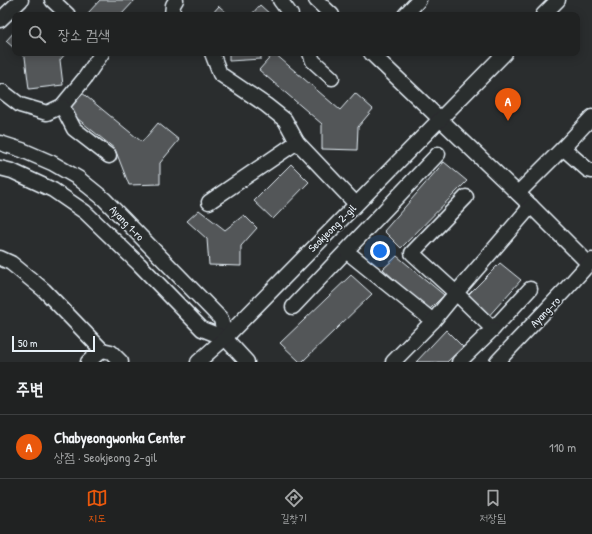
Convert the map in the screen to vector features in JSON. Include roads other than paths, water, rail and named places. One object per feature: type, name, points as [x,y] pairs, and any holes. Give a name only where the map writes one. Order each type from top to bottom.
[{"type":"street","points":[[0,20],[21,0]]},
{"type":"street","points":[[52,0],[65,12]]},
{"type":"street","points":[[172,12],[173,5],[176,0]]},
{"type":"street","points":[[280,0],[289,12]]},
{"type":"street","points":[[316,0],[329,12]]},
{"type":"street","points":[[408,12],[420,0]]},
{"type":"street","points":[[546,12],[558,0]]},
{"type":"street","points":[[2,92],[20,105],[47,113],[62,106],[85,78],[100,56]]},
{"type":"street","points":[[213,56],[220,74],[266,105],[285,120],[297,142],[356,204]]},
{"type":"street","points":[[311,56],[313,61],[332,78]]},
{"type":"street","points":[[374,56],[591,262]]},
{"type":"street","name":"Seokjeong 2-gil","points":[[198,362],[225,338],[502,56]]},
{"type":"street","points":[[62,106],[74,129],[108,156]]},
{"type":"street","points":[[518,193],[592,117]]},
{"type":"street","points":[[210,202],[297,142]]},
{"type":"street","name":"Ayang 1-ro","points":[[0,143],[22,150],[52,163],[78,178],[104,199],[220,319],[225,338]]},
{"type":"street","points":[[563,148],[588,170],[592,171]]},
{"type":"street","points":[[293,306],[438,154]]},
{"type":"street","name":"Ayang 1-ro","points":[[0,168],[12,171],[53,190],[85,212],[202,329],[225,338],[247,362]]},
{"type":"street","points":[[466,197],[412,253],[493,328]]},
{"type":"street","points":[[393,362],[433,322],[531,206]]},
{"type":"street","points":[[346,251],[433,322]]},
{"type":"street","points":[[0,258],[11,263],[44,290],[102,350],[111,352],[121,362]]},
{"type":"street","name":"Ayang-ro","points":[[496,362],[591,262]]},
{"type":"street","points":[[459,362],[530,289]]},
{"type":"street","points":[[88,362],[102,350]]},
{"type":"place","name":"Chabyeongwonka Center","points":[[508,121]]}]
